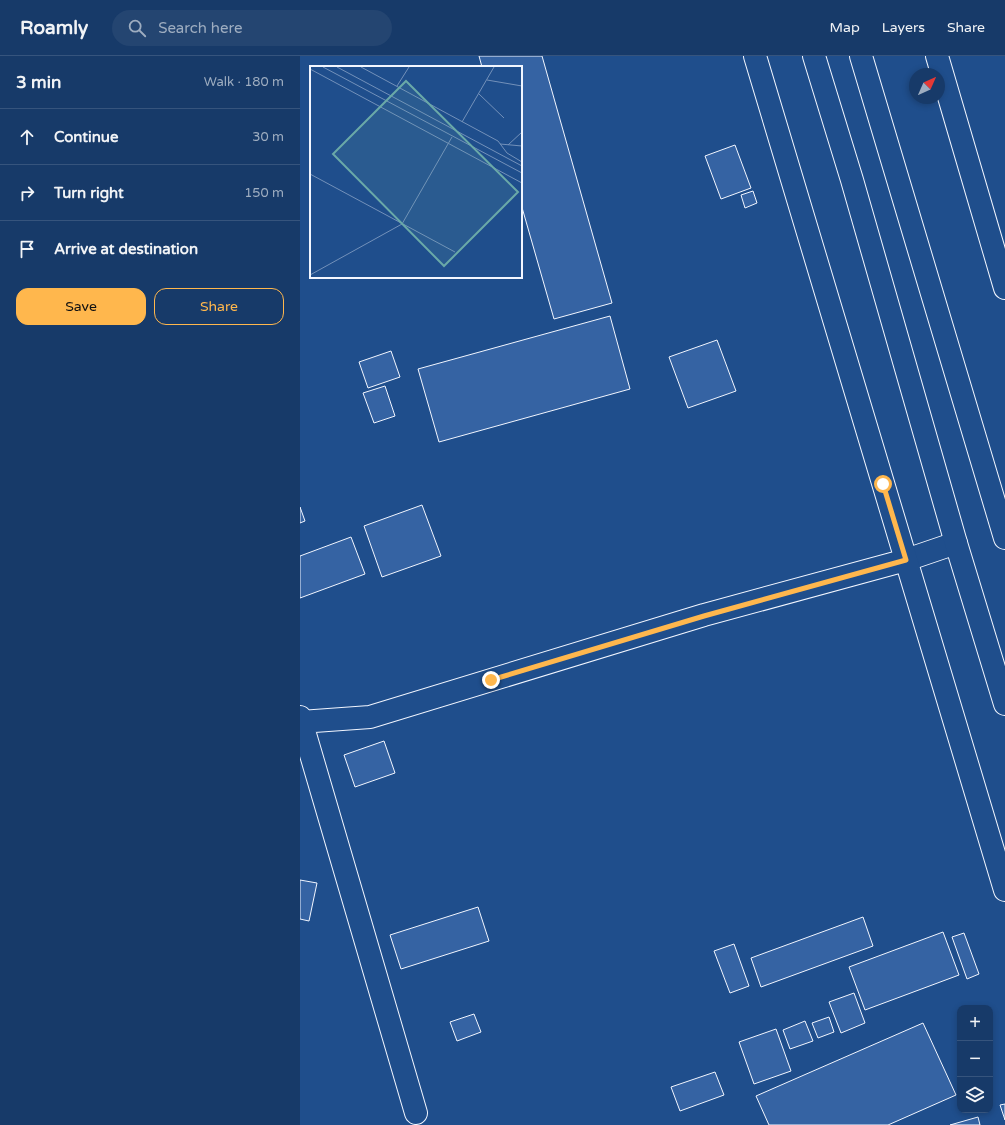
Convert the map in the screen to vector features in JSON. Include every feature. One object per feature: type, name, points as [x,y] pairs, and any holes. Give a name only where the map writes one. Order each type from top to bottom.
[{"type":"main road","points":[[755,56],[1005,890]]},
{"type":"main road","points":[[814,56],[854,188],[956,543],[1005,704]]},
{"type":"main road","points":[[861,56],[1005,538]]},
{"type":"main road","points":[[937,56],[1005,288]]},
{"type":"main road","points":[[416,1113],[301,720],[370,717],[704,616],[906,560],[956,543]]},
{"type":"building","points":[[479,56],[542,56],[612,303],[554,319],[522,207],[522,66],[482,66]]},
{"type":"building","points":[[735,145],[751,188],[721,199],[705,156]]},
{"type":"building","points":[[753,191],[757,203],[745,208],[741,195]]},
{"type":"building","points":[[610,316],[630,389],[439,442],[418,369]]},
{"type":"building","points":[[717,340],[736,391],[688,408],[669,357]]},
{"type":"building","points":[[391,351],[400,377],[368,388],[359,362]]},
{"type":"building","points":[[385,386],[395,416],[374,423],[363,393]]},
{"type":"building","points":[[422,505],[441,556],[382,577],[364,526]]},
{"type":"building","points":[[300,507],[305,521],[300,523]]},
{"type":"building","points":[[351,537],[365,574],[300,598],[300,556]]},
{"type":"building","points":[[384,741],[395,773],[355,787],[344,755]]},
{"type":"building","points":[[300,880],[317,883],[309,921],[300,919]]},
{"type":"building","points":[[478,907],[489,941],[401,969],[390,935]]},
{"type":"building","points":[[863,917],[873,946],[761,987],[751,958]]},
{"type":"building","points":[[943,932],[959,975],[865,1010],[849,967]]},
{"type":"building","points":[[964,933],[979,974],[967,979],[952,937]]},
{"type":"building","points":[[734,944],[749,986],[730,993],[714,951]]},
{"type":"building","points":[[854,993],[865,1023],[841,1033],[829,1002]]},
{"type":"building","points":[[474,1014],[481,1032],[457,1041],[450,1022]]},
{"type":"building","points":[[829,1017],[834,1032],[818,1038],[812,1023]]},
{"type":"building","points":[[805,1021],[813,1041],[790,1049],[783,1030]]},
{"type":"building","points":[[923,1023],[956,1095],[888,1125],[769,1125],[756,1096]]},
{"type":"building","points":[[776,1029],[791,1071],[754,1084],[739,1042]]},
{"type":"building","points":[[715,1072],[724,1095],[680,1111],[671,1087]]},
{"type":"building","points":[[1005,1104],[1005,1120],[1000,1105]]},
{"type":"building","points":[[978,1117],[980,1125],[950,1125]]},
{"type":"route","points":[[491,680],[704,616],[906,560],[883,484]]}]
